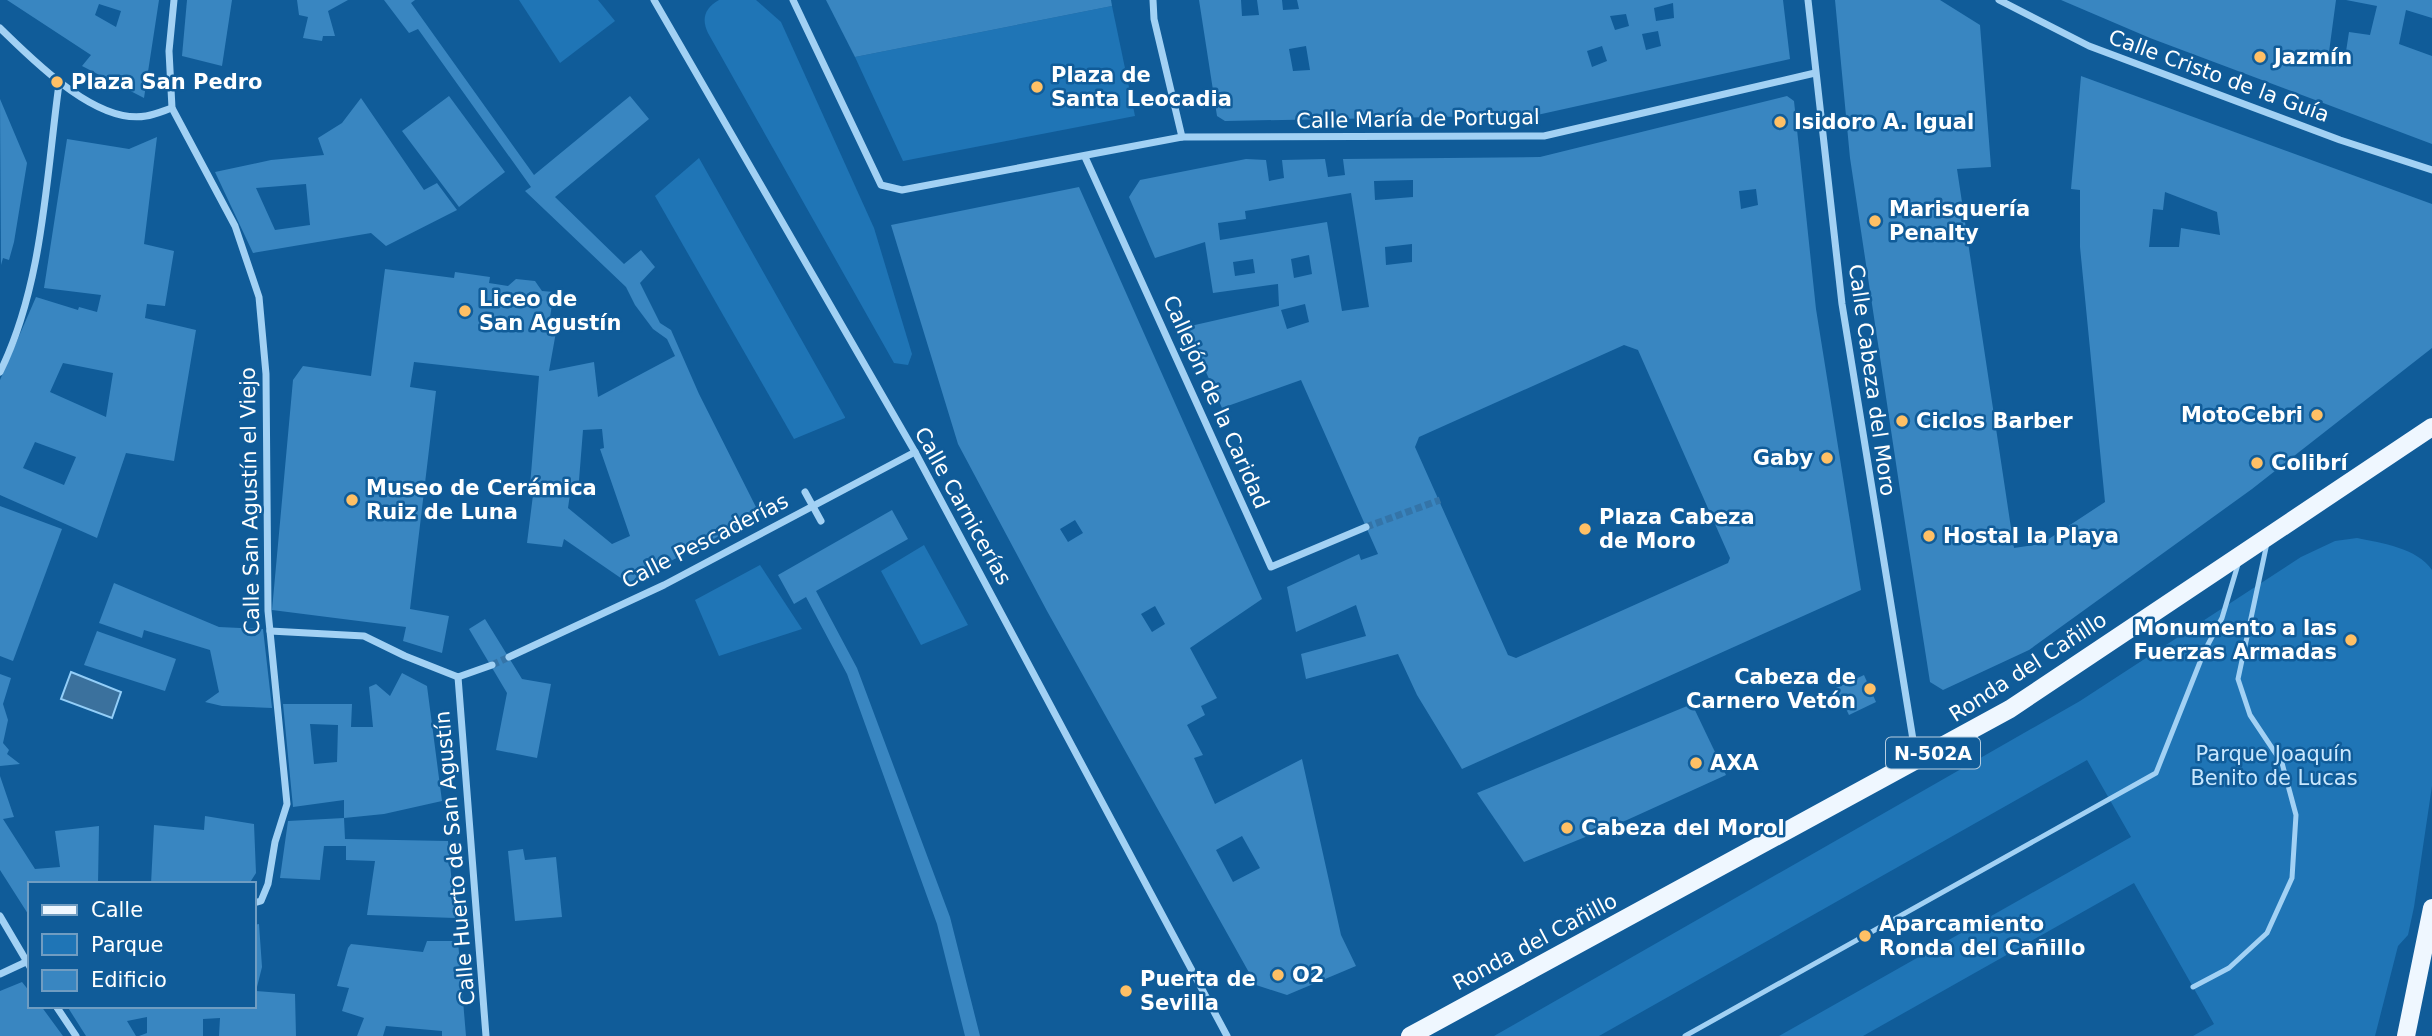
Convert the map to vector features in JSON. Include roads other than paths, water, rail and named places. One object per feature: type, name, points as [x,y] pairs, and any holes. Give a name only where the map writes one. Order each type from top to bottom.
[{"type":"main road","name":"Ronda del Cañillo","points":[[1409,1036],[2010,709],[2432,427]]},
{"type":"main road","points":[[2406,1036],[2432,908]]},
{"type":"street","points":[[0,28],[59,84],[120,115],[144,117],[172,108],[169,51],[174,0]]},
{"type":"street","name":"Calle Carnicerías","points":[[654,0],[915,452],[1227,1036]]},
{"type":"street","points":[[793,0],[881,185],[902,190],[1182,137],[1154,19],[1153,0]]},
{"type":"street","name":"Calle Cabeza del Moro","points":[[1808,0],[1842,304],[1916,762]]},
{"type":"street","name":"Calle Cristo de la Guía","points":[[1999,0],[2089,47],[2328,135],[2432,170]]},
{"type":"street","name":"Calle María de Portugal","points":[[1182,137],[1544,136],[1815,73]]},
{"type":"street","points":[[0,372],[10,352],[33,270],[59,84]]},
{"type":"street","name":"Calle San Agustín el Viejo","points":[[172,108],[235,226],[259,297],[266,374],[270,631],[287,804],[275,842],[268,884],[261,901],[256,902]]},
{"type":"street","name":"Callejón de la Caridad","points":[[1085,157],[1271,567],[1366,527]]},
{"type":"street","name":"Calle Pescaderías","points":[[509,657],[664,585],[915,452]]},
{"type":"street","points":[[805,492],[821,521]]},
{"type":"street","points":[[270,631],[364,636],[458,677],[492,665]]},
{"type":"street","name":"Calle Huerto de San Agustín","points":[[458,677],[486,1036]]},
{"type":"street","points":[[0,916],[28,961]]},
{"type":"street","points":[[0,974],[28,963]]},
{"type":"street","points":[[57,1008],[76,1036]]},
{"type":"lane","points":[[2193,987],[2230,968],[2267,933],[2292,878],[2296,815],[2281,763],[2250,715],[2238,679],[2244,637],[2269,535]]},
{"type":"lane","points":[[1685,1036],[2156,773],[2203,652],[2222,618],[2241,553]]},
{"type":"tunnel","points":[[1366,527],[1440,500]]},
{"type":"tunnel","points":[[492,665],[509,657]]},
{"type":"place","name":"Jazmín","points":[[2260,57]]},
{"type":"place","name":"Plaza San Pedro","points":[[57,82]]},
{"type":"place","name":"Plaza de Santa Leocadia","points":[[1037,87]]},
{"type":"place","name":"Isidoro A. Igual","points":[[1780,122]]},
{"type":"place","name":"Marisquería Penalty","points":[[1875,221]]},
{"type":"place","name":"Liceo de San Agustín","points":[[465,311]]},
{"type":"place","name":"MotoCebri","points":[[2317,415]]},
{"type":"place","name":"Ciclos Barber","points":[[1902,421]]},
{"type":"place","name":"Gaby","points":[[1827,458]]},
{"type":"place","name":"Colibrí","points":[[2257,463]]},
{"type":"place","name":"Museo de Cerámica Ruiz de Luna","points":[[352,500]]},
{"type":"place","name":"Plaza Cabeza de Moro","points":[[1585,529]]},
{"type":"place","name":"Hostal la Playa","points":[[1929,536]]},
{"type":"place","name":"Monumento a las Fuerzas Armadas","points":[[2351,640]]},
{"type":"place","name":"Cabeza de Carnero Vetón","points":[[1870,689]]},
{"type":"place","name":"AXA","points":[[1696,763]]},
{"type":"place","name":"Cabeza del Morol","points":[[1567,828]]},
{"type":"place","name":"Aparcamiento Ronda del Cañillo","points":[[1865,936]]},
{"type":"place","name":"O2","points":[[1278,975]]},
{"type":"place","name":"Puerta de Sevilla","points":[[1126,991]]},
{"type":"park label","name":"Parque Joaquín Benito de Lucas","points":[[2274,766]]}]
